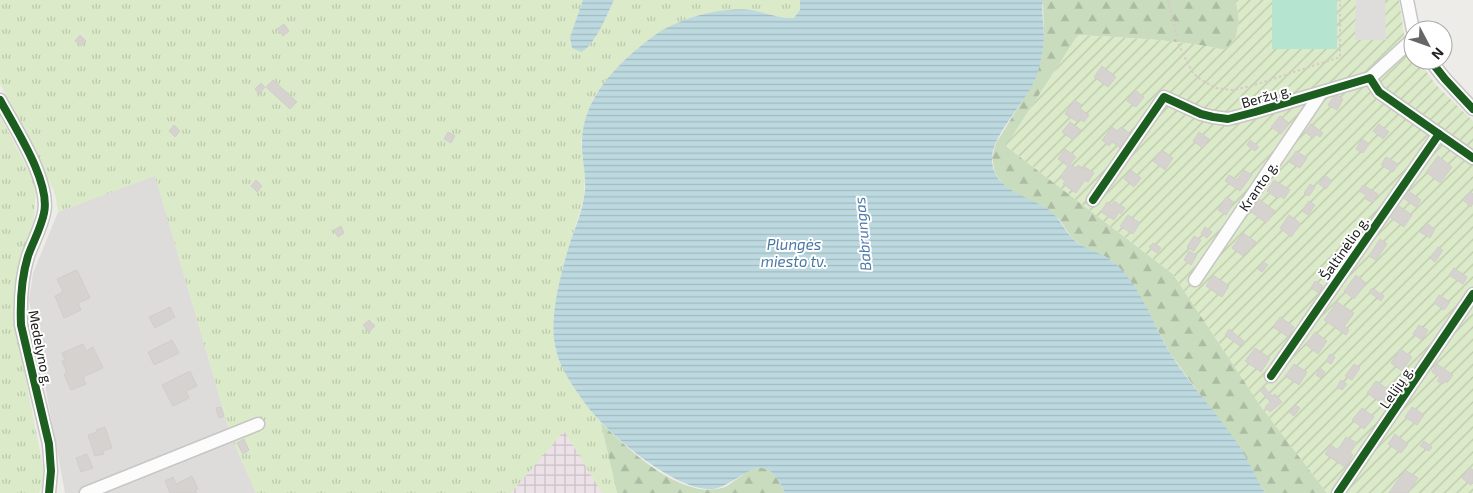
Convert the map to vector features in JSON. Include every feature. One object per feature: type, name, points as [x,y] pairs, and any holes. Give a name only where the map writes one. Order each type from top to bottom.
[{"type":"street","points":[[1407,0],[1411,20]]},
{"type":"street","points":[[1403,48],[1370,78],[1379,92],[1473,158]]},
{"type":"street","points":[[1438,70],[1473,109]]},
{"type":"street","name":"Beržų g.","points":[[1092,200],[1164,97],[1201,114],[1228,119],[1370,78]]},
{"type":"street","name":"Kranto g.","points":[[1195,280],[1321,93]]},
{"type":"street","name":"Medelyno g.","points":[[0,100],[41,178],[44,196],[45,212],[21,284],[20,306],[21,325],[49,444],[51,471],[49,493]]},
{"type":"street","name":"Šaltinėlio g.","points":[[1271,376],[1438,134]]},
{"type":"street","name":"Lelijų g.","points":[[1338,493],[1473,294]]},
{"type":"street","points":[[86,493],[258,424]]},
{"type":"path","points":[[1168,0],[1179,45],[1193,73],[1216,88],[1232,90],[1251,86],[1340,57],[1340,0]]},
{"type":"shaded area","points":[[1356,0],[1385,0],[1386,40],[1355,40]]},
{"type":"shaded area","points":[[155,175],[231,436],[256,493],[65,493],[29,300],[33,273],[58,212]]},
{"type":"shaded area","points":[[564,430],[602,493],[511,493]]},
{"type":"green space","points":[[0,0],[583,0],[570,37],[593,42],[614,0],[800,0],[801,10],[794,18],[783,18],[750,10],[725,11],[702,15],[655,35],[624,62],[606,81],[593,99],[581,142],[585,177],[584,197],[561,274],[554,332],[555,349],[561,365],[587,406],[601,423],[617,493],[602,493],[564,431],[511,493],[256,493],[231,436],[155,176],[58,212],[55,193],[0,83]]},
{"type":"green space","points":[[1043,0],[1236,0],[1239,21],[1236,37],[1225,50],[1170,41],[1078,35],[1006,146],[1173,274],[1262,408],[1327,493],[1265,493],[1247,460],[1170,353],[1134,286],[1110,259],[1085,248],[1072,238],[1059,219],[1004,186],[995,173],[992,157],[996,143],[1034,82],[1041,60],[1044,38]]},
{"type":"green space","points":[[1236,0],[1399,0],[1403,27],[1403,70],[1425,70],[1436,85],[1473,121],[1473,493],[1327,493],[1262,408],[1173,274],[1006,146],[1078,35],[1170,41],[1225,50],[1236,37],[1239,21]]},
{"type":"green space","points":[[1272,0],[1337,0],[1337,49],[1272,49]]},
{"type":"green space","points":[[0,116],[30,173],[36,189],[34,220],[17,275],[14,321],[44,471],[39,493],[0,493]]},
{"type":"green space","points":[[601,423],[645,462],[682,484],[703,490],[718,489],[725,487],[753,470],[764,468],[775,476],[785,493],[617,493]]},
{"type":"water","points":[[583,0],[614,0],[596,37],[581,52],[572,48],[570,37]]},
{"type":"water","name":"Plungės miesto tv.","points":[[800,0],[1043,0],[1044,38],[1038,71],[1034,82],[998,139],[992,157],[993,168],[998,178],[1012,191],[1049,210],[1077,243],[1112,261],[1122,270],[1145,304],[1170,353],[1238,444],[1265,493],[785,493],[773,474],[761,468],[751,470],[714,489],[699,488],[682,482],[644,460],[597,418],[568,379],[558,357],[554,338],[557,296],[584,197],[582,141],[589,109],[606,80],[617,68],[642,45],[665,29],[688,19],[726,10],[750,10],[794,18],[800,10]]},
{"type":"building","points":[[284,24],[289,31],[283,36],[277,29]]},
{"type":"building","points":[[80,35],[86,41],[81,46],[75,41]]},
{"type":"building","points":[[1102,66],[1116,77],[1108,87],[1094,77]]},
{"type":"building","points":[[273,80],[297,102],[290,109],[266,87]]},
{"type":"building","points":[[261,83],[265,87],[259,94],[255,89]]},
{"type":"building","points":[[1135,90],[1144,97],[1136,107],[1127,101]]},
{"type":"building","points":[[1335,94],[1343,99],[1337,110],[1328,105]]},
{"type":"building","points":[[1074,100],[1082,105],[1079,108],[1089,115],[1084,122],[1080,119],[1078,122],[1065,114]]},
{"type":"building","points":[[1280,116],[1289,123],[1281,134],[1271,127]]},
{"type":"building","points":[[1070,122],[1081,130],[1073,140],[1062,132]]},
{"type":"building","points":[[1311,124],[1323,133],[1320,137],[1316,134],[1313,138],[1305,132]]},
{"type":"building","points":[[1379,124],[1389,132],[1383,139],[1373,131]]},
{"type":"building","points":[[174,125],[180,131],[175,137],[169,131]]},
{"type":"building","points":[[1112,127],[1117,131],[1121,127],[1132,135],[1122,149],[1112,142],[1109,146],[1102,140]]},
{"type":"building","points":[[448,132],[455,136],[451,143],[444,139]]},
{"type":"building","points":[[1199,132],[1209,139],[1203,148],[1193,141]]},
{"type":"building","points":[[1362,139],[1369,144],[1363,153],[1356,149]]},
{"type":"building","points":[[1250,140],[1259,147],[1255,151],[1247,145]]},
{"type":"building","points":[[1065,149],[1076,157],[1070,164],[1076,168],[1078,165],[1084,169],[1085,167],[1094,173],[1088,182],[1085,180],[1076,193],[1063,184],[1065,181],[1060,177],[1068,166],[1058,159]]},
{"type":"building","points":[[1162,150],[1173,158],[1165,170],[1153,161]]},
{"type":"building","points":[[1296,151],[1307,158],[1300,168],[1289,162]]},
{"type":"building","points":[[1438,156],[1452,167],[1440,183],[1426,172]]},
{"type":"building","points":[[1386,157],[1398,164],[1393,172],[1381,165]]},
{"type":"building","points":[[1131,170],[1141,178],[1134,187],[1124,179]]},
{"type":"building","points":[[1244,170],[1252,175],[1240,191],[1225,181],[1229,175],[1237,180]]},
{"type":"building","points":[[1325,175],[1332,181],[1326,189],[1319,184]]},
{"type":"building","points":[[256,180],[262,186],[257,192],[251,186]]},
{"type":"building","points":[[1274,180],[1290,190],[1284,199],[1280,196],[1278,199],[1267,191]]},
{"type":"building","points":[[1310,184],[1315,187],[1309,196],[1304,193]]},
{"type":"building","points":[[1363,185],[1378,194],[1373,203],[1364,198],[1366,195],[1359,191]]},
{"type":"building","points":[[1407,190],[1421,200],[1416,207],[1402,197]]},
{"type":"building","points":[[1470,192],[1473,194],[1471,207],[1463,200]]},
{"type":"building","points":[[1226,197],[1234,202],[1226,215],[1218,210]]},
{"type":"building","points":[[1259,199],[1275,211],[1266,223],[1250,211]]},
{"type":"building","points":[[1114,201],[1125,208],[1121,214],[1119,212],[1114,220],[1101,212],[1107,202],[1112,205]]},
{"type":"building","points":[[1309,201],[1315,205],[1308,215],[1302,211]]},
{"type":"building","points":[[1399,206],[1412,215],[1404,227],[1391,218]]},
{"type":"building","points":[[1128,215],[1140,223],[1133,234],[1120,226]]},
{"type":"building","points":[[1289,215],[1301,224],[1291,237],[1280,228]]},
{"type":"building","points":[[1426,223],[1435,229],[1430,238],[1420,232]]},
{"type":"building","points":[[341,226],[344,233],[338,237],[334,230]]},
{"type":"building","points":[[1205,227],[1212,232],[1207,238],[1201,234]]},
{"type":"building","points":[[1243,233],[1256,242],[1243,256],[1232,248]]},
{"type":"building","points":[[1194,236],[1201,240],[1194,251],[1187,247]]},
{"type":"building","points":[[1380,239],[1387,244],[1376,260],[1369,256]]},
{"type":"building","points":[[1153,243],[1161,248],[1157,253],[1149,247]]},
{"type":"building","points":[[1438,247],[1443,250],[1435,262],[1430,258]]},
{"type":"building","points":[[1189,251],[1197,255],[1191,265],[1184,260]]},
{"type":"building","points":[[1263,262],[1268,265],[1262,272],[1258,269]]},
{"type":"building","points":[[1454,268],[1467,277],[1463,284],[1449,275]]},
{"type":"building","points":[[77,270],[90,298],[78,303],[81,310],[64,318],[55,296],[63,292],[57,279]]},
{"type":"building","points":[[1213,275],[1229,286],[1222,297],[1206,286]]},
{"type":"building","points":[[1356,275],[1366,283],[1354,299],[1344,291]]},
{"type":"building","points":[[1315,281],[1323,286],[1319,293],[1311,288]]},
{"type":"building","points":[[1372,288],[1384,296],[1381,301],[1369,292]]},
{"type":"building","points":[[1439,295],[1450,302],[1444,310],[1434,303]]},
{"type":"building","points":[[1337,302],[1354,313],[1344,327],[1349,330],[1346,335],[1324,320]]},
{"type":"building","points":[[170,307],[175,317],[155,328],[149,317]]},
{"type":"building","points":[[1280,317],[1294,327],[1288,337],[1273,327]]},
{"type":"building","points":[[369,320],[375,326],[369,332],[363,325]]},
{"type":"building","points":[[1419,325],[1428,330],[1422,340],[1413,334]]},
{"type":"building","points":[[1229,329],[1244,341],[1240,346],[1225,335]]},
{"type":"building","points":[[1315,332],[1327,341],[1318,354],[1306,345]]},
{"type":"building","points":[[172,340],[179,353],[154,365],[148,352]]},
{"type":"building","points":[[83,344],[86,351],[93,347],[103,368],[83,377],[86,384],[71,390],[64,374],[67,373],[62,361],[65,360],[62,353]]},
{"type":"building","points":[[1255,348],[1270,358],[1261,372],[1245,361]]},
{"type":"building","points":[[1400,349],[1412,357],[1402,371],[1391,363]]},
{"type":"building","points":[[1330,354],[1335,357],[1331,364],[1326,361]]},
{"type":"building","points":[[1294,364],[1307,372],[1299,385],[1285,376]]},
{"type":"building","points":[[1354,364],[1360,368],[1352,380],[1345,376]]},
{"type":"building","points":[[1437,364],[1453,375],[1447,383],[1445,381],[1443,384],[1437,381],[1440,377],[1432,372]]},
{"type":"building","points":[[1320,368],[1325,372],[1321,378],[1316,375]]},
{"type":"building","points":[[190,371],[197,386],[186,391],[189,398],[173,406],[162,385]]},
{"type":"building","points":[[1341,380],[1347,384],[1342,390],[1337,387]]},
{"type":"building","points":[[1376,381],[1392,392],[1386,401],[1382,399],[1380,402],[1367,393]]},
{"type":"building","points":[[1264,387],[1272,396],[1275,394],[1282,402],[1270,412],[1265,407],[1270,402],[1260,390]]},
{"type":"building","points":[[1295,405],[1300,408],[1294,416],[1289,412]]},
{"type":"building","points":[[221,407],[224,416],[219,418],[216,408]]},
{"type":"building","points":[[1412,407],[1424,415],[1417,425],[1405,417]]},
{"type":"building","points":[[1362,408],[1374,417],[1364,429],[1352,420]]},
{"type":"building","points":[[105,427],[112,448],[103,451],[104,454],[95,456],[88,435]]},
{"type":"building","points":[[1395,434],[1408,444],[1401,453],[1388,444]]},
{"type":"building","points":[[1346,437],[1357,443],[1350,453],[1353,455],[1345,467],[1325,454],[1331,445],[1338,450]]},
{"type":"building","points":[[244,439],[249,450],[243,454],[237,443]]},
{"type":"building","points":[[1424,441],[1432,447],[1429,451],[1420,446]]},
{"type":"building","points":[[87,454],[93,468],[81,472],[76,458]]},
{"type":"building","points":[[1469,468],[1473,470],[1473,483],[1471,485],[1462,478]]},
{"type":"building","points":[[1405,470],[1418,478],[1408,493],[1389,493]]},
{"type":"building","points":[[192,476],[198,489],[195,490],[197,493],[170,493],[165,481],[173,477],[176,484]]},
{"type":"cycle path","points":[[1438,70],[1473,109]]},
{"type":"cycle path","points":[[1093,200],[1164,97],[1201,114],[1228,119],[1370,78],[1379,92],[1473,158]]},
{"type":"cycle path","points":[[0,100],[30,155],[37,171],[45,200],[43,219],[28,256],[24,273],[21,325],[49,444],[51,471],[49,493]]},
{"type":"cycle path","points":[[1271,376],[1439,134]]},
{"type":"cycle path","points":[[1338,493],[1473,294]]},
{"type":"water label","name":"Babrungas","points":[[862,234]]}]
